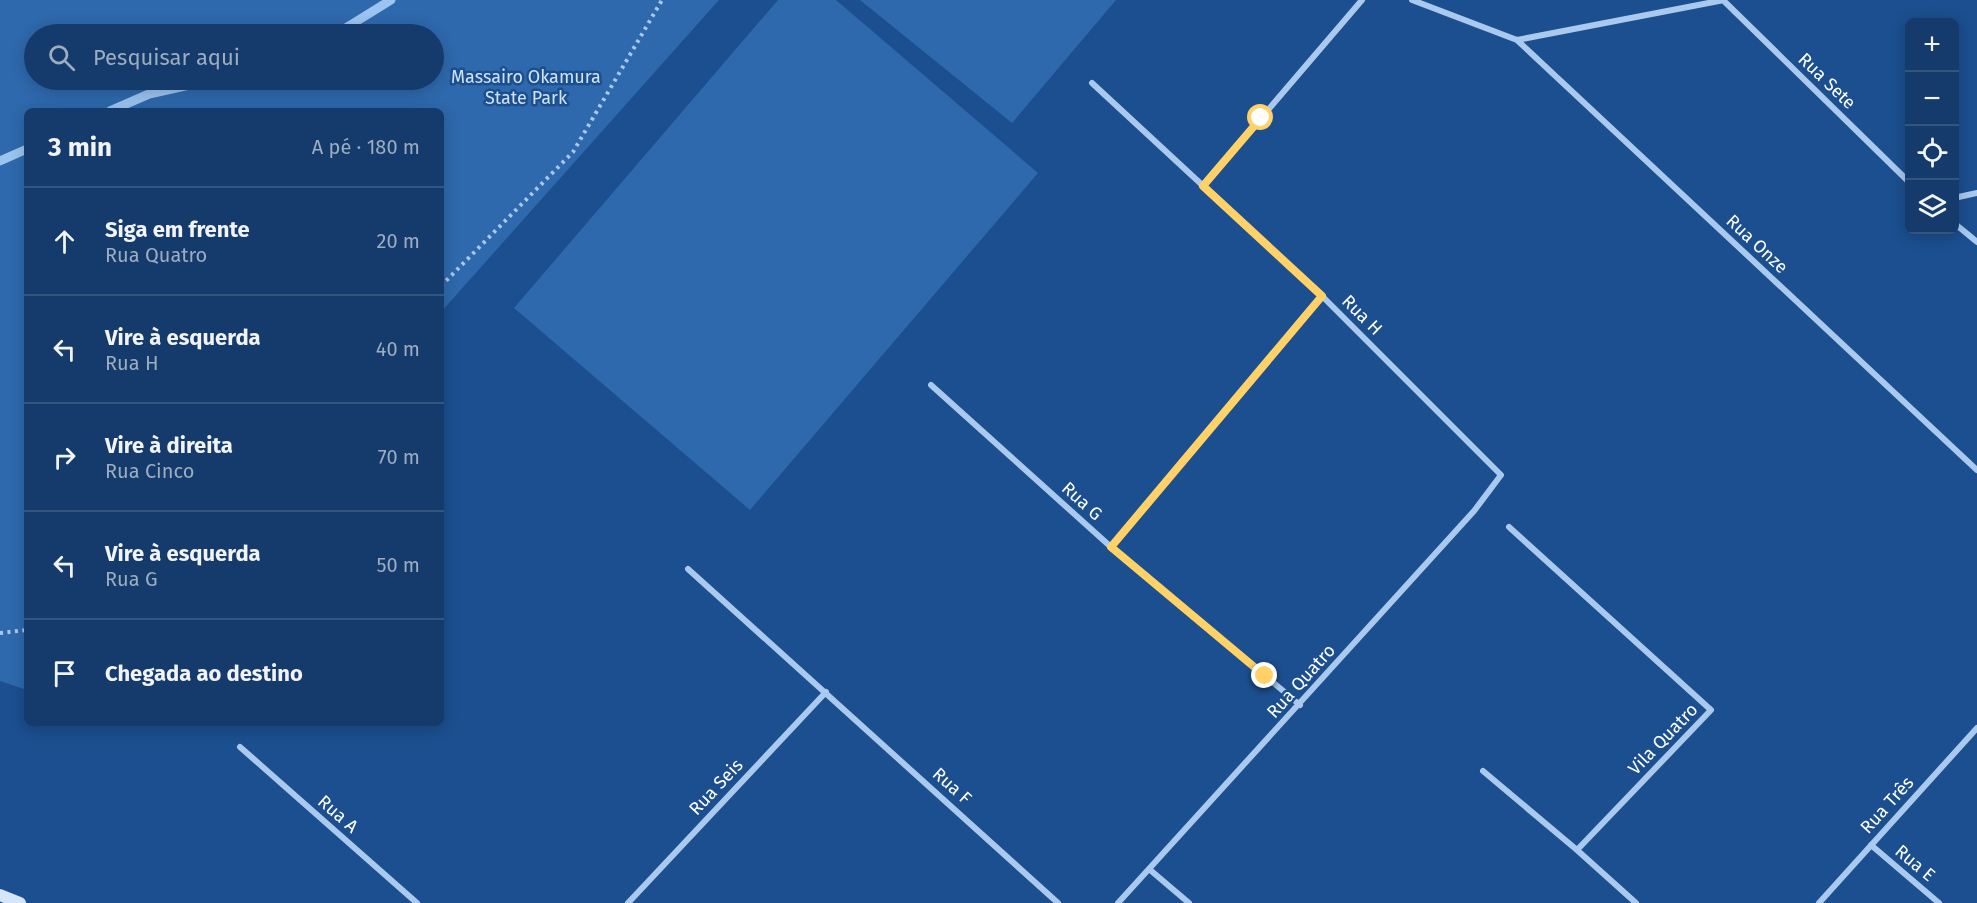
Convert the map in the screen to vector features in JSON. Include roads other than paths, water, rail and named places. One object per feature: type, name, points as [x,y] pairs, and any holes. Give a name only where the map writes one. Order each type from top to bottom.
[{"type":"main road","points":[[0,895],[19,903]]},
{"type":"street","points":[[1203,186],[1362,0]]},
{"type":"street","points":[[1412,0],[1517,40],[1724,0]]},
{"type":"street","name":"Rua Sete","points":[[1724,0],[1907,180]]},
{"type":"street","name":"Rua Onze","points":[[1517,40],[1977,470]]},
{"type":"street","name":"Rua H","points":[[1092,83],[1322,296],[1501,475]]},
{"type":"street","points":[[1959,197],[1977,193]]},
{"type":"street","points":[[1959,227],[1977,242]]},
{"type":"street","points":[[1111,547],[1322,296]]},
{"type":"street","name":"Rua G","points":[[931,386],[1111,547],[1299,705]]},
{"type":"street","name":"Rua Quatro","points":[[1118,903],[1474,511],[1501,475]]},
{"type":"street","name":"Vila Quatro","points":[[1509,527],[1711,710],[1577,850]]},
{"type":"street","name":"Rua F","points":[[688,569],[1058,903]]},
{"type":"street","name":"Rua Seis","points":[[628,903],[826,692]]},
{"type":"street","name":"Rua Três","points":[[1819,903],[1977,728]]},
{"type":"street","name":"Rua A","points":[[240,747],[417,903]]},
{"type":"street","points":[[1483,771],[1636,903]]},
{"type":"street","name":"Rua E","points":[[1871,845],[1939,903]]},
{"type":"street","points":[[1149,868],[1189,903]]},
{"type":"waterway","points":[[352,24],[391,0]]},
{"type":"waterway","points":[[117,108],[149,94],[167,90]]},
{"type":"waterway","points":[[0,161],[24,150]]},
{"type":"park label","name":"Massairo Okamura State Park","points":[[526,88]]}]
